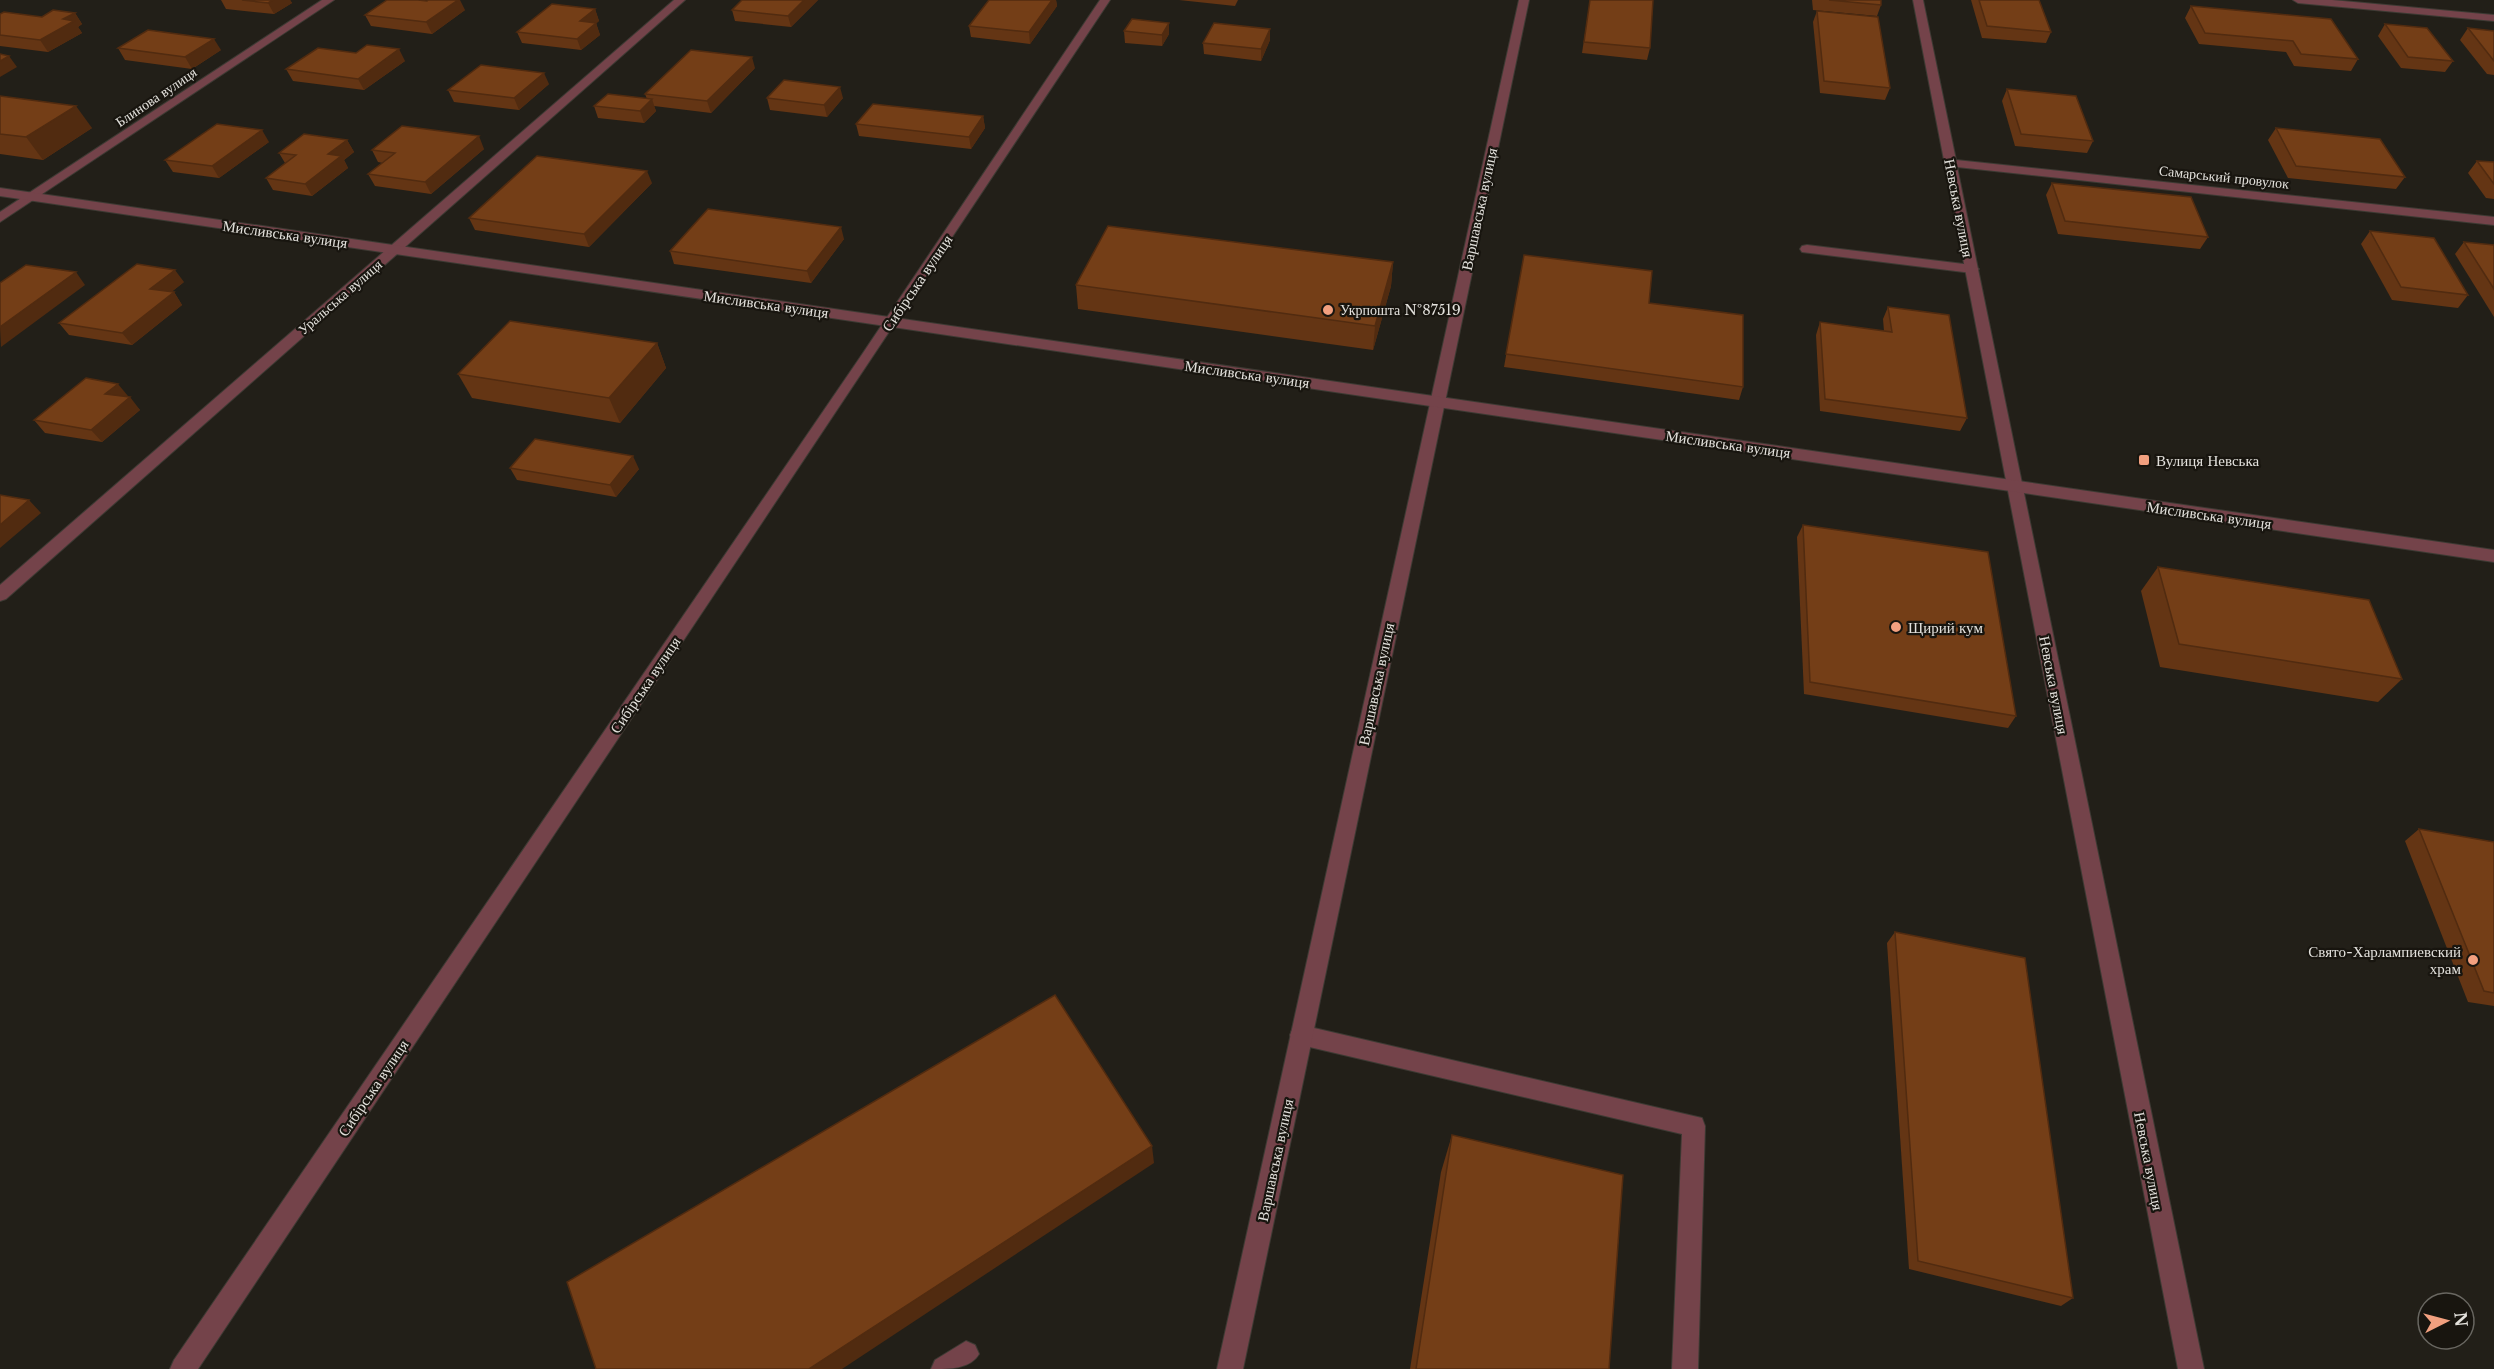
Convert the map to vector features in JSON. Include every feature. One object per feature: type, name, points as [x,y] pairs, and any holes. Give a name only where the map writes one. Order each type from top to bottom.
[{"type":"street","name":"Блинова вулиця","points":[[0,218],[329,0]]},
{"type":"street","name":"Уральська вулиця","points":[[0,595],[680,0]]},
{"type":"street","name":"Сибірська вулиця","points":[[183,1369],[891,322],[1105,0]]},
{"type":"street","name":"Варшавська вулиця","points":[[1230,1369],[1524,0]]},
{"type":"street","name":"Невська вулиця","points":[[1918,0],[2191,1369]]},
{"type":"street","points":[[2298,0],[2494,18]]},
{"type":"street","name":"Самарський провулок","points":[[1951,163],[2494,221]]},
{"type":"street","name":"Мисливська вулиця","points":[[0,192],[2494,556]]},
{"type":"street","points":[[1807,249],[1972,269]]},
{"type":"street","points":[[1301,1035],[1694,1126],[1684,1369]]},
{"type":"street","points":[[944,1369],[966,1354]]},
{"type":"building","points":[[242,0],[273,0],[268,3]]},
{"type":"building","points":[[387,0],[458,0],[426,22],[365,15]]},
{"type":"building","points":[[742,0],[804,0],[788,16],[732,10]]},
{"type":"building","points":[[989,0],[1052,0],[1029,32],[969,26]]},
{"type":"building","points":[[1590,0],[1653,0],[1650,48],[1584,42]]},
{"type":"building","points":[[1829,0],[1881,0],[1881,5]]},
{"type":"building","points":[[1979,0],[2039,0],[2051,32],[1987,26]]},
{"type":"building","points":[[552,4],[595,9],[580,21],[596,23],[577,39],[517,32]]},
{"type":"building","points":[[2191,6],[2331,19],[2358,59],[2301,54],[2293,41],[2205,33]]},
{"type":"building","points":[[53,10],[75,13],[63,19],[74,21],[40,40],[0,35],[0,14],[4,12],[42,17]]},
{"type":"building","points":[[1817,11],[1878,17],[1890,88],[1824,81]]},
{"type":"building","points":[[1132,19],[1169,23],[1162,35],[1124,31]]},
{"type":"building","points":[[1214,23],[1270,29],[1261,49],[1203,43]]},
{"type":"building","points":[[2385,24],[2427,28],[2453,61],[2408,57]]},
{"type":"building","points":[[2468,28],[2494,31],[2494,61]]},
{"type":"building","points":[[148,30],[214,39],[185,57],[118,48]]},
{"type":"building","points":[[367,45],[399,49],[358,79],[286,69],[318,48],[356,53]]},
{"type":"building","points":[[691,50],[752,57],[707,101],[645,94]]},
{"type":"building","points":[[0,54],[9,56],[0,61]]},
{"type":"building","points":[[481,65],[544,73],[514,98],[448,90]]},
{"type":"building","points":[[784,80],[840,87],[824,105],[767,98]]},
{"type":"building","points":[[2007,89],[2076,96],[2093,141],[2021,134]]},
{"type":"building","points":[[608,94],[652,99],[640,111],[594,106]]},
{"type":"building","points":[[0,96],[76,106],[26,137],[0,134]]},
{"type":"building","points":[[873,104],[983,116],[969,137],[856,124]]},
{"type":"building","points":[[217,124],[262,130],[212,166],[165,160]]},
{"type":"building","points":[[402,126],[479,136],[425,182],[368,174],[395,153],[372,150]]},
{"type":"building","points":[[2276,128],[2380,139],[2405,177],[2296,166]]},
{"type":"building","points":[[304,134],[347,140],[328,154],[341,156],[305,184],[266,178],[296,155],[279,153]]},
{"type":"building","points":[[537,156],[647,171],[584,234],[469,218]]},
{"type":"building","points":[[2477,161],[2494,162],[2494,184]]},
{"type":"building","points":[[2052,183],[2191,197],[2208,237],[2065,221]]},
{"type":"building","points":[[708,209],[841,227],[807,271],[670,251]]},
{"type":"building","points":[[1108,226],[1393,262],[1375,326],[1076,285]]},
{"type":"building","points":[[2370,231],[2434,238],[2468,295],[2401,287]]},
{"type":"building","points":[[2464,242],[2494,245],[2494,289]]},
{"type":"building","points":[[1524,255],[1652,271],[1649,303],[1743,315],[1743,387],[1506,354]]},
{"type":"building","points":[[137,264],[175,270],[150,289],[174,292],[122,333],[59,323]]},
{"type":"building","points":[[26,265],[76,272],[0,327],[0,283]]},
{"type":"building","points":[[1888,307],[1949,315],[1967,418],[1825,399],[1820,322],[1892,332]]},
{"type":"building","points":[[510,321],[657,343],[609,398],[458,374]]},
{"type":"building","points":[[86,378],[118,384],[105,394],[130,397],[91,430],[34,420]]},
{"type":"building","points":[[535,439],[633,456],[610,485],[510,468]]},
{"type":"building","points":[[0,495],[29,500],[0,525]]},
{"type":"building","points":[[1803,525],[1988,552],[2016,716],[1810,682]]},
{"type":"building","points":[[2158,567],[2369,600],[2402,679],[2179,644]]},
{"type":"building","name":"Свято-Харлампиевский храм","points":[[2419,829],[2494,842],[2494,993],[2484,991]]},
{"type":"building","points":[[1895,932],[2025,958],[2073,1298],[1918,1261]]},
{"type":"building","points":[[1055,995],[1152,1146],[809,1369],[596,1369],[567,1282]]},
{"type":"building","points":[[1452,1135],[1623,1175],[1609,1369],[1416,1369]]},
{"type":"place","name":"Укрпошта №87519","points":[[1328,310]]},
{"type":"place","name":"Вулиця Невська","points":[[2144,460]]},
{"type":"place","name":"Щирий кум","points":[[1896,627]]},
{"type":"place","name":"Свято-Харлампиевский храм","points":[[2473,960]]}]
